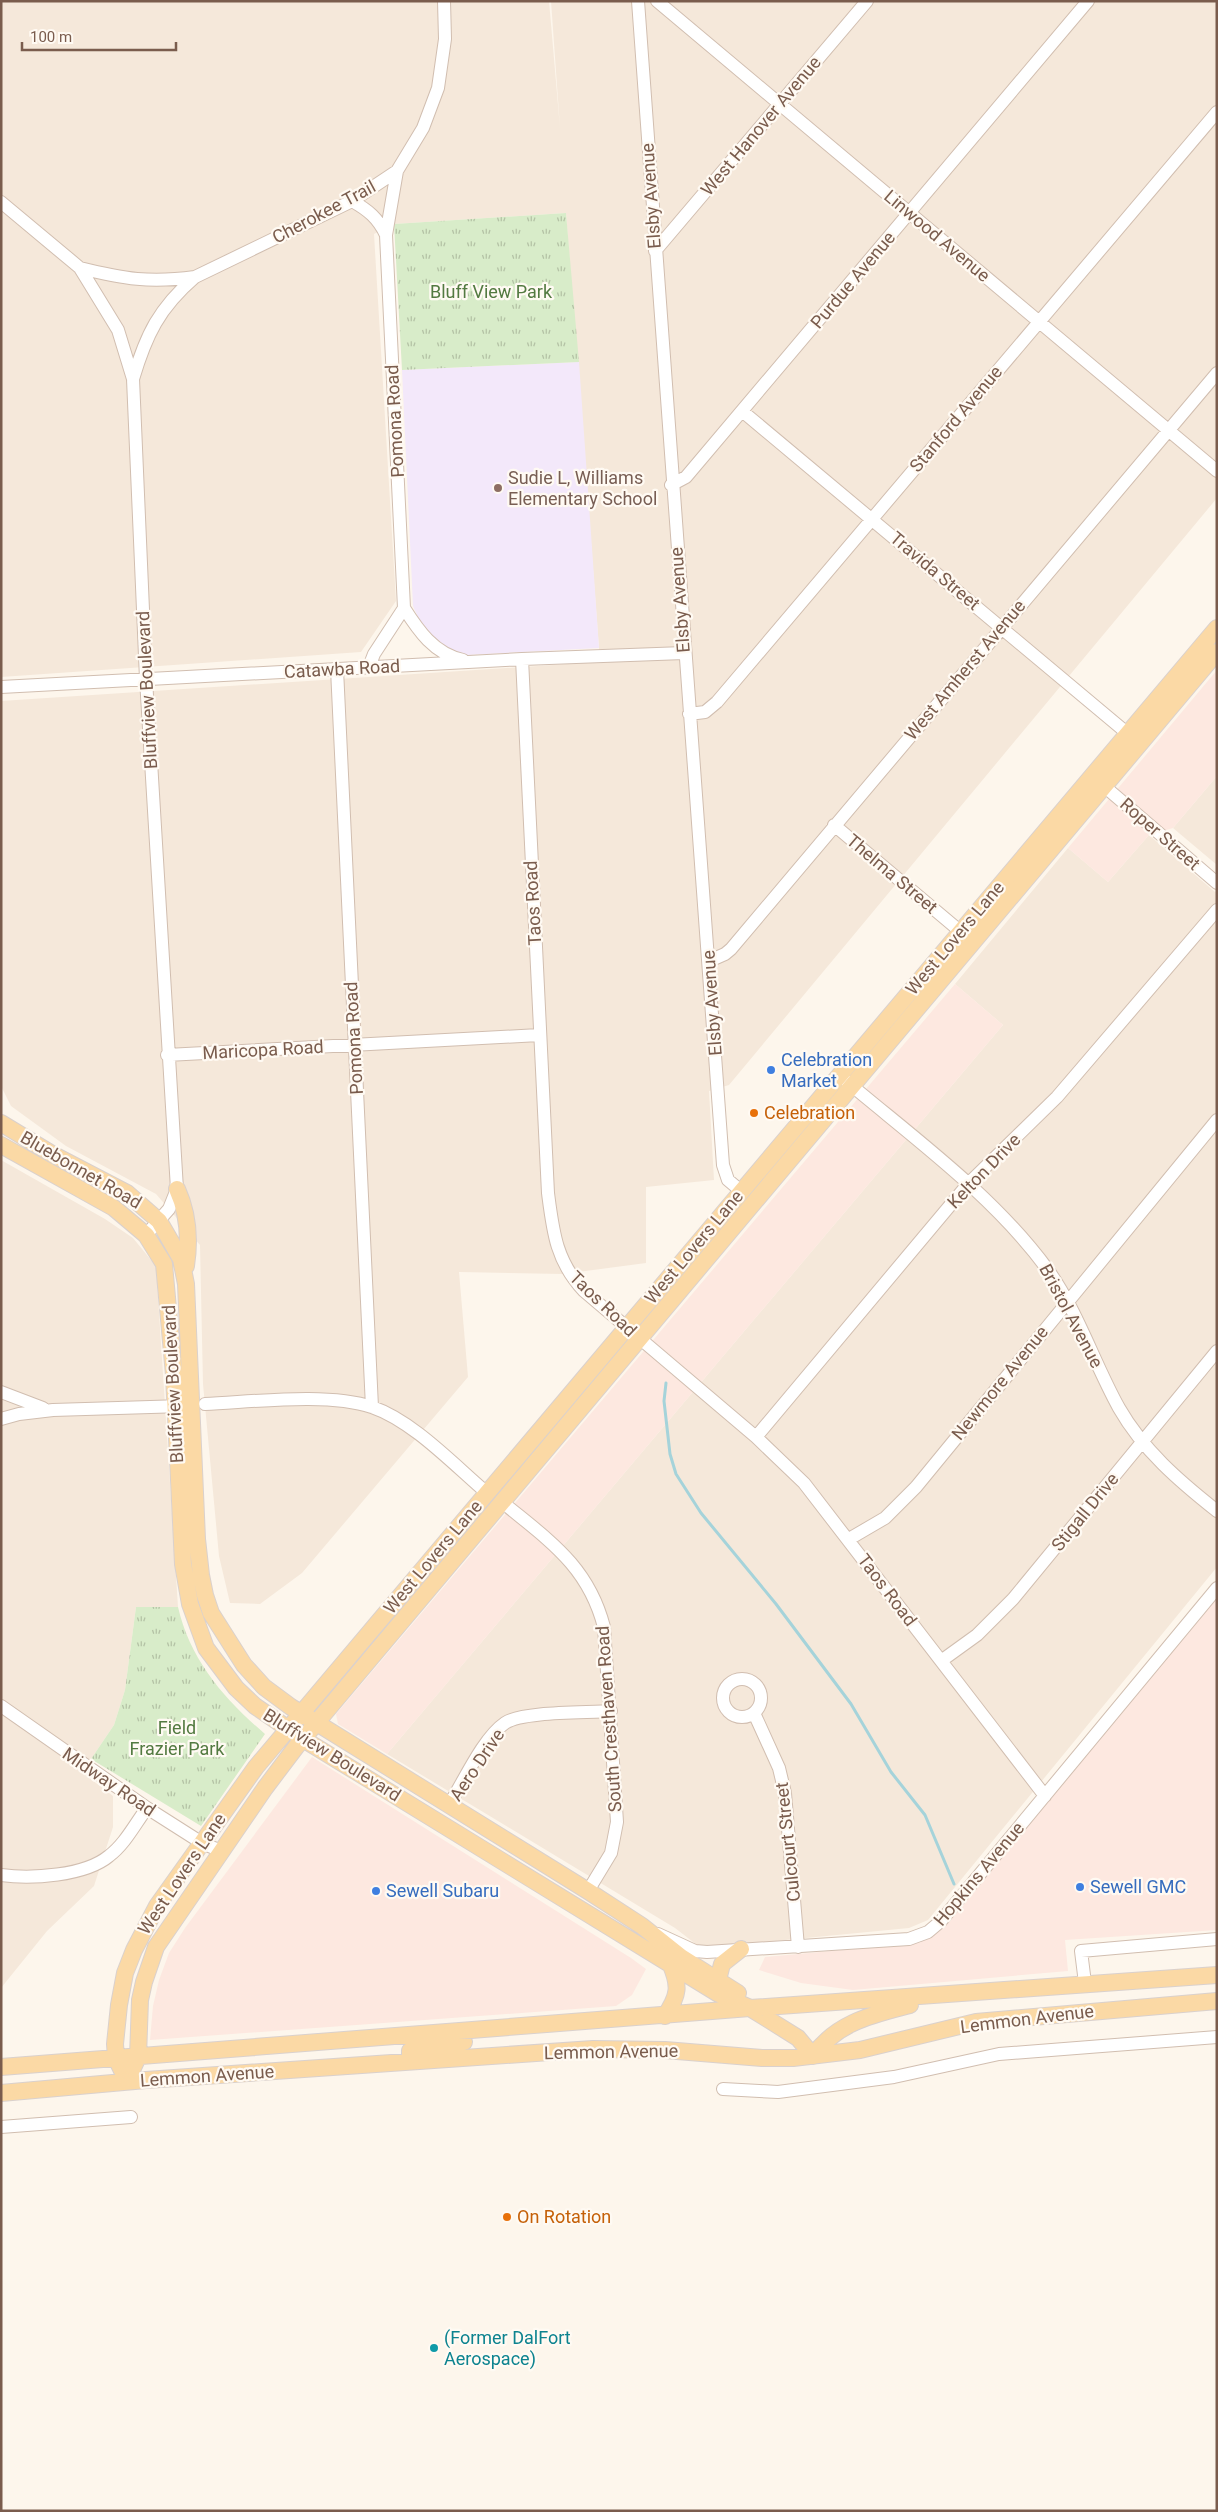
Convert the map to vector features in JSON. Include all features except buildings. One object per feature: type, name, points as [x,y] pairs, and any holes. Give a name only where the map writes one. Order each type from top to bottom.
[{"type":"main road","name":"West Lovers Lane","points":[[632,1333],[754,1202],[846,1081],[967,936],[1092,775],[1217,628]]},
{"type":"main road","name":"West Lovers Lane","points":[[967,936],[1104,786],[1217,652]]},
{"type":"main road","points":[[1127,733],[1140,743]]},
{"type":"main road","points":[[1092,775],[1104,786]]},
{"type":"main road","name":"West Lovers Lane","points":[[127,2081],[116,2058],[119,2005],[125,1974],[134,1950],[157,1906],[256,1767],[286,1728],[494,1497],[632,1333],[741,1191],[846,1081]]},
{"type":"main road","name":"Bluebonnet Road","points":[[1,1123],[52,1154],[127,1193],[158,1221]]},
{"type":"main road","name":"Bluebonnet Road","points":[[1,1145],[114,1208],[146,1235]]},
{"type":"main road","points":[[177,1190],[184,1203],[187,1225],[188,1254],[185,1271]]},
{"type":"main road","points":[[741,1191],[754,1202]]},
{"type":"main road","name":"Bluffview Boulevard","points":[[158,1221],[173,1242],[185,1271],[190,1405],[201,1576],[211,1613],[244,1665],[264,1687],[300,1713],[642,1926],[681,1957],[738,1993],[750,2008]]},
{"type":"main road","name":"Bluffview Boulevard","points":[[146,1235],[164,1264],[190,1405],[183,1564],[185,1583],[196,1625],[206,1648],[236,1688],[256,1706],[302,1739],[578,1906],[723,1997],[750,2008],[798,2038],[813,2056]]},
{"type":"main road","name":"West Lovers Lane","points":[[127,2081],[138,2057],[140,2000],[156,1947],[264,1788],[494,1497]]},
{"type":"main road","name":"Aero Drive","points":[[439,1821],[450,1805]]},
{"type":"main road","name":"South Cresthaven Road","points":[[578,1906],[588,1891]]},
{"type":"main road","points":[[718,1980],[722,1964],[741,1949]]},
{"type":"main road","points":[[665,2016],[677,1992],[677,1983],[670,1963]]},
{"type":"main road","name":"Lemmon Avenue","points":[[1,2067],[750,2008],[946,1996],[1085,1983],[1217,1975]]},
{"type":"main road","points":[[1085,1983],[1087,2012]]},
{"type":"main road","points":[[813,2056],[822,2043],[837,2030],[860,2018],[946,1996]]},
{"type":"main road","name":"Lemmon Avenue","points":[[1,2093],[127,2081],[410,2061],[630,2049],[762,2058],[813,2056],[860,2050],[976,2022],[1217,2001]]},
{"type":"main road","points":[[410,2061],[410,2051],[416,2047],[475,2041],[496,2029]]},
{"type":"main road","points":[[366,2039],[369,2065]]},
{"type":"street","name":"Cherokee Trail","points":[[133,379],[150,329],[176,294],[195,277],[352,201],[397,171],[423,128],[438,88],[445,39],[444,1]]},
{"type":"street","name":"Elsby Avenue","points":[[638,1],[684,653],[709,961],[723,1165],[728,1180],[741,1191]]},
{"type":"street","name":"Linwood Avenue","points":[[657,1],[1217,471]]},
{"type":"street","name":"West Hanover Avenue","points":[[655,251],[867,1]]},
{"type":"street","name":"Purdue Avenue","points":[[672,485],[686,477],[1088,1]]},
{"type":"street","name":"Stanford Avenue","points":[[689,714],[704,712],[717,702],[1217,112]]},
{"type":"street","name":"Pomona Road","points":[[397,171],[386,235],[404,608]]},
{"type":"street","points":[[352,201],[369,211],[381,224],[386,235]]},
{"type":"street","name":"Bluffview Boulevard","points":[[1,202],[80,268],[118,330],[133,379],[146,679],[167,1055],[177,1190]]},
{"type":"street","name":"Cherokee Trail","points":[[80,268],[134,280],[153,281],[195,277]]},
{"type":"street","name":"West Amherst Avenue","points":[[709,961],[725,954],[731,949],[1217,373]]},
{"type":"street","name":"Travida Street","points":[[742,411],[1127,733]]},
{"type":"street","points":[[370,667],[374,654],[404,608],[416,627],[435,647],[450,656],[477,662]]},
{"type":"street","name":"Catawba Road","points":[[1,687],[522,659],[684,653]]},
{"type":"street","name":"Taos Road","points":[[522,659],[548,1193],[557,1248],[573,1279],[632,1333],[756,1436],[804,1483],[1045,1796]]},
{"type":"street","name":"Pomona Road","points":[[337,669],[372,1407]]},
{"type":"street","name":"Roper Street","points":[[1104,786],[1217,883]]},
{"type":"street","name":"Thelma Street","points":[[834,825],[967,936]]},
{"type":"street","name":"Kelton Drive","points":[[756,1436],[968,1184],[1057,1097],[1217,910]]},
{"type":"street","name":"Maricopa Road","points":[[167,1055],[540,1035]]},
{"type":"street","name":"Bristol Avenue","points":[[846,1081],[968,1184],[1023,1237],[1050,1272],[1067,1301],[1119,1408],[1142,1442],[1182,1483],[1217,1511]]},
{"type":"street","points":[[1,1115],[16,1132]]},
{"type":"street","name":"Newmore Avenue","points":[[849,1539],[885,1518],[916,1487],[1217,1120]]},
{"type":"street","points":[[146,1235],[175,1200],[177,1190]]},
{"type":"street","name":"Stigall Drive","points":[[941,1661],[977,1635],[1013,1599],[1217,1350]]},
{"type":"street","points":[[1,1392],[34,1407],[52,1410]]},
{"type":"street","name":"South Cresthaven Road","points":[[52,1410],[330,1399],[372,1407],[394,1418],[418,1435],[562,1552],[588,1584],[598,1604],[604,1627],[611,1711],[617,1822],[615,1838],[611,1853],[588,1891]]},
{"type":"street","points":[[1,1419],[19,1414],[52,1410]]},
{"type":"street","name":"Hopkins Avenue","points":[[642,1926],[695,1951],[798,1947],[909,1939],[928,1932],[941,1921],[1217,1588]]},
{"type":"street","name":"Midway Road","points":[[1,1706],[147,1808],[202,1843],[221,1851]]},
{"type":"street","name":"Aero Drive","points":[[450,1805],[489,1740],[507,1722],[522,1716],[611,1711]]},
{"type":"street","name":"Culcourt Street","points":[[754,1713],[779,1768],[786,1793],[798,1947]]},
{"type":"street","points":[[1,1875],[35,1876],[96,1865],[120,1846],[147,1808]]},
{"type":"street","points":[[1085,1983],[1081,1950],[1217,1939]]},
{"type":"street","name":"Lemmon Avenue","points":[[722,2089],[778,2092],[894,2076],[999,2054],[1217,2037]]},
{"type":"street","points":[[1,2127],[131,2116]]},
{"type":"shaded area","points":[[1,1],[549,1],[560,128],[551,1],[1217,1],[1217,498],[729,1085],[709,1091],[714,1180],[646,1187],[646,1263],[563,1274],[459,1272],[468,1377],[302,1573],[260,1604],[230,1603],[219,1556],[203,1384],[200,1245],[156,1194],[66,1146],[11,1106],[1,1086],[1,701],[598,662],[599,648],[566,213],[394,224],[374,234],[396,601],[361,652],[1,677]]},
{"type":"shaded area","name":"Sudie L, Williams Elementary School","points":[[579,362],[599,648],[466,655],[448,649],[433,638],[421,624],[413,606],[402,370]]},
{"type":"shaded area","points":[[1217,670],[1217,776],[1173,828],[1149,835],[1108,882],[1068,848]]},
{"type":"shaded area","points":[[1217,776],[1217,865],[1173,828]]},
{"type":"shaded area","points":[[1149,835],[1215,892],[1217,890],[1217,1567],[928,1920],[909,1928],[701,1948],[675,1928],[387,1754],[1003,1025],[955,984],[1068,848],[1108,882]]},
{"type":"shaded area","points":[[955,984],[1003,1025],[387,1754],[338,1724],[336,1714]]},
{"type":"shaded area","points":[[1,1160],[105,1219],[133,1238],[156,1266],[178,1607],[136,1607],[125,1690],[114,1725],[91,1759],[79,1770],[113,1796],[113,1827],[94,1886],[47,1931],[1,1988]]},
{"type":"shaded area","points":[[1217,1595],[1217,1930],[1065,1940],[1068,1971],[853,1990],[801,1983],[759,1970],[765,1957],[919,1943],[944,1928]]},
{"type":"shaded area","points":[[312,1757],[646,1969],[632,1995],[616,2006],[150,2040],[153,2006],[159,1980],[169,1953],[185,1928]]},
{"type":"green space","name":"Bluff View Park","points":[[566,213],[579,362],[402,370],[394,224]]},
{"type":"green space","name":"Field Frazier Park","points":[[136,1607],[178,1607],[191,1644],[200,1662],[223,1693],[265,1734],[201,1826],[91,1759],[114,1725],[125,1690]]},
{"type":"waterway","points":[[666,1383],[664,1401],[670,1454],[676,1474],[701,1513],[776,1604],[851,1704],[891,1772],[925,1815],[954,1884]]},
{"type":"place","name":"Sudie L, Williams Elementary School","points":[[498,488]]},
{"type":"place","name":"Celebration Market","points":[[771,1070]]},
{"type":"place","name":"Celebration","points":[[754,1113]]},
{"type":"place","name":"Sewell GMC","points":[[1080,1887]]},
{"type":"place","name":"Sewell Subaru","points":[[376,1891]]},
{"type":"place","name":"On Rotation","points":[[507,2217]]},
{"type":"place","name":"(Former DalFort Aerospace)","points":[[434,2348]]}]
